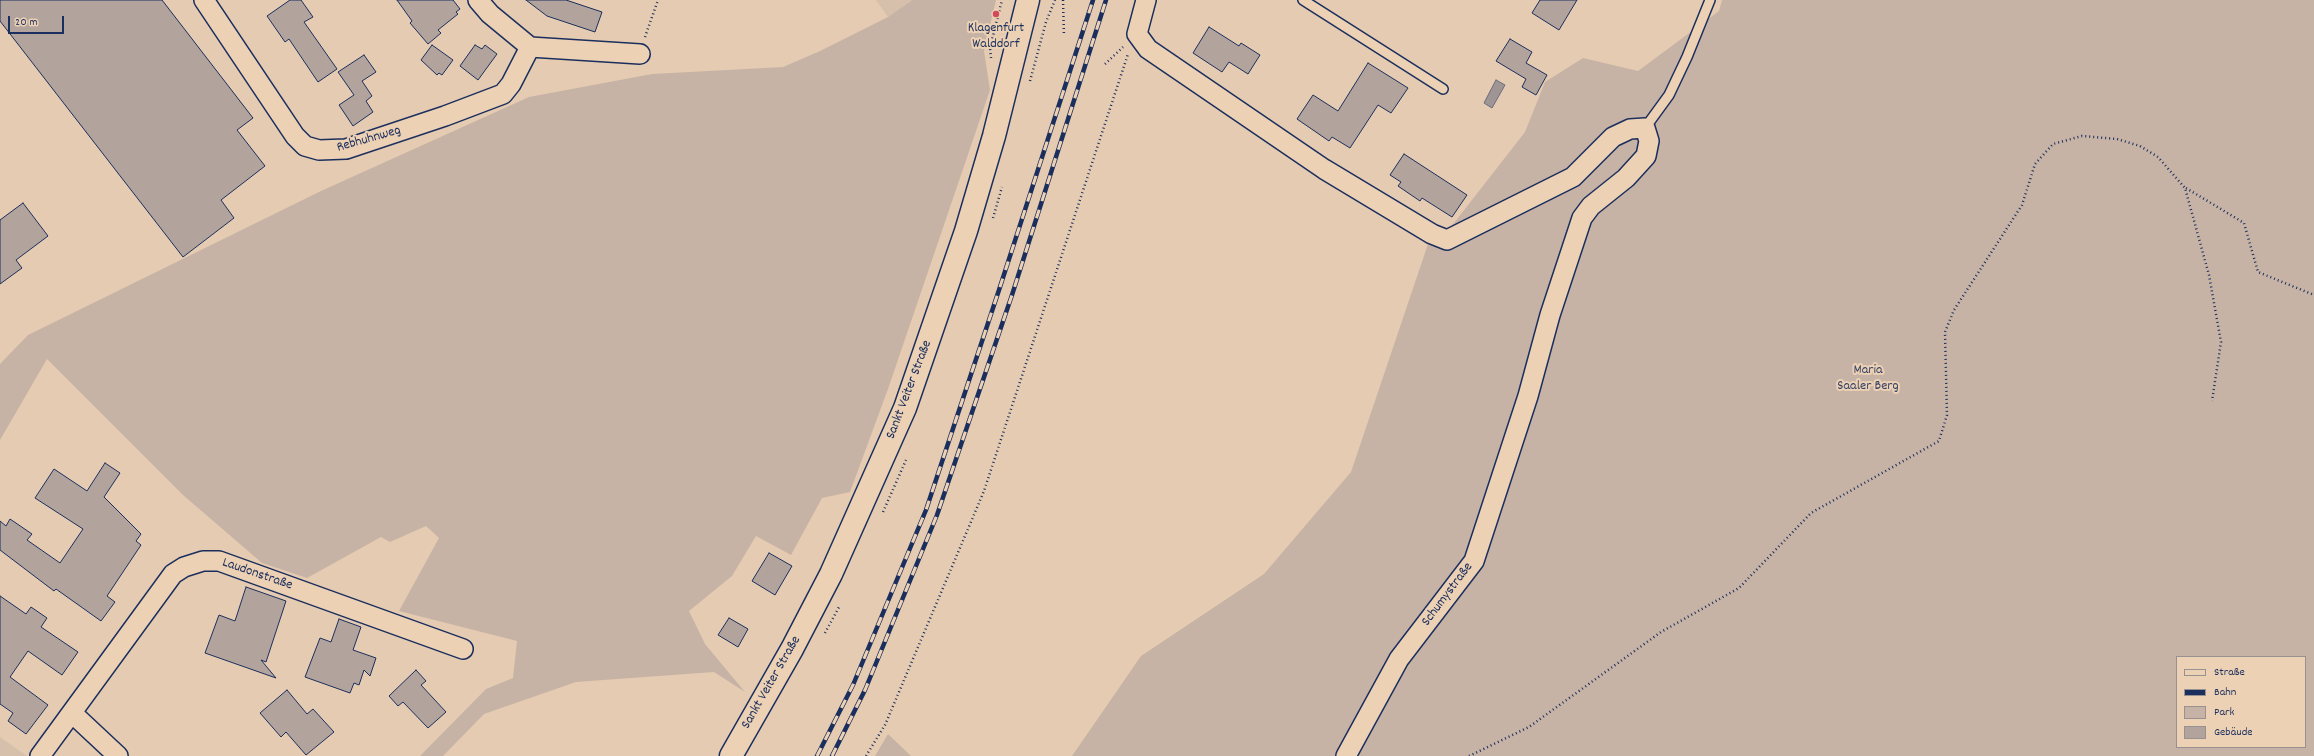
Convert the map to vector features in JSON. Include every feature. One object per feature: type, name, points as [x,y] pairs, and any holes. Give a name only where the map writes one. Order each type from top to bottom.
[{"type":"main road","name":"Sankt Veiter Straße","points":[[730,756],[792,649],[831,574],[905,408],[966,231],[994,136],[1028,0]]},
{"type":"street","name":"Rebhuhnweg","points":[[204,0],[295,136],[306,146],[318,150],[346,149],[445,116],[502,94],[511,84],[530,47]]},
{"type":"street","points":[[478,0],[490,14],[530,47],[640,54]]},
{"type":"street","points":[[1146,0],[1137,34],[1148,49],[1318,165],[1432,234],[1447,240],[1573,177],[1613,137],[1630,129],[1645,128]]},
{"type":"street","name":"Schumystraße","points":[[1346,756],[1400,659],[1474,561],[1528,396],[1550,315],[1582,218],[1591,206],[1626,178],[1646,156],[1649,141],[1645,128]]},
{"type":"street","name":"Laudonstraße","points":[[40,756],[173,574],[184,567],[203,561],[219,561],[463,650]]},
{"type":"street","points":[[72,713],[118,756]]},
{"type":"lane","points":[[1303,0],[1443,89]]},
{"type":"lane","points":[[1645,128],[1672,89],[1688,57],[1710,0]]},
{"type":"path","points":[[640,54],[658,0]]},
{"type":"path","points":[[991,62],[990,48],[1002,0]]},
{"type":"path","points":[[1063,0],[1064,36]]},
{"type":"path","points":[[1105,64],[1137,34]]},
{"type":"path","points":[[866,756],[884,725],[984,491],[1124,62],[1137,34]]},
{"type":"path","points":[[1469,756],[1529,727],[1661,632],[1739,588],[1811,513],[1940,441],[1947,415],[1945,332],[1954,310],[2022,205],[2035,164],[2053,144],[2082,136],[2117,139],[2140,146],[2158,157],[2185,188],[2244,223],[2258,272],[2314,295]]},
{"type":"path","points":[[2185,188],[2209,275],[2221,342],[2212,401]]},
{"type":"shaded area","points":[[876,0],[912,0],[888,17]]},
{"type":"shaded area","points":[[1496,80],[1505,85],[1492,108],[1484,103]]},
{"type":"shaded area","points":[[0,737],[27,756],[0,756]]},
{"type":"green space","points":[[912,0],[996,0],[984,51],[990,90],[888,389],[850,492],[822,498],[791,555],[756,536],[732,576],[689,611],[705,644],[745,692],[714,672],[576,682],[484,714],[443,756],[420,756],[486,689],[513,678],[517,641],[399,611],[439,538],[426,526],[390,542],[381,537],[307,578],[262,563],[183,495],[47,359],[0,440],[0,364],[28,335],[321,191],[529,97],[652,74],[783,67],[820,51],[888,17]]},
{"type":"green space","name":"Maria Saaler Berg","points":[[1722,0],[2314,0],[2314,756],[1072,756],[1141,656],[1264,574],[1351,472],[1429,241],[1447,232],[1525,132],[1545,82],[1583,58],[1638,71],[1719,11]]},
{"type":"green space","points":[[888,734],[911,756],[875,756]]},
{"type":"building","points":[[0,0],[162,0],[253,118],[237,130],[265,166],[221,200],[234,218],[183,257],[0,21]]},
{"type":"building","points":[[290,0],[301,0],[313,17],[304,22],[337,69],[318,82],[289,39],[285,42],[267,16]]},
{"type":"building","points":[[397,0],[453,0],[460,9],[456,12],[458,14],[438,30],[441,33],[428,44],[410,23],[412,21]]},
{"type":"building","points":[[526,0],[566,0],[602,12],[595,32],[547,16]]},
{"type":"building","points":[[1540,0],[1577,0],[1559,30],[1532,13]]},
{"type":"building","points":[[1209,27],[1239,46],[1241,43],[1260,55],[1248,74],[1229,62],[1222,72],[1193,53]]},
{"type":"building","points":[[1510,39],[1532,52],[1526,63],[1547,75],[1536,95],[1522,87],[1526,79],[1496,61]]},
{"type":"building","points":[[432,45],[453,60],[442,75],[439,73],[437,75],[421,60]]},
{"type":"building","points":[[475,45],[482,49],[485,45],[497,54],[478,80],[460,66]]},
{"type":"building","points":[[364,55],[376,72],[362,81],[372,96],[366,101],[373,112],[353,126],[339,105],[354,95],[338,72]]},
{"type":"building","points":[[1368,63],[1408,88],[1391,113],[1378,105],[1350,148],[1332,137],[1329,141],[1297,119],[1313,95],[1338,111]]},
{"type":"building","points":[[1404,154],[1467,195],[1452,217],[1422,198],[1420,201],[1398,186],[1401,182],[1390,175]]},
{"type":"building","points":[[23,203],[48,236],[16,260],[22,268],[0,284],[0,220]]},
{"type":"building","points":[[105,463],[120,473],[104,497],[141,534],[136,541],[141,545],[107,596],[115,602],[101,621],[56,589],[54,591],[0,550],[0,521],[6,526],[10,519],[32,534],[27,540],[60,563],[83,529],[35,498],[54,469],[87,491]]},
{"type":"building","points":[[769,553],[792,566],[775,595],[752,581]]},
{"type":"building","points":[[246,587],[286,601],[266,662],[261,660],[276,678],[205,653],[219,615],[235,621]]},
{"type":"building","points":[[0,596],[26,614],[31,607],[47,618],[41,627],[78,652],[62,675],[28,651],[10,677],[48,705],[26,734],[8,721],[13,713],[0,704]]},
{"type":"building","points":[[729,618],[748,629],[738,647],[718,635]]},
{"type":"building","points":[[339,619],[361,627],[353,650],[376,658],[370,676],[364,670],[359,685],[354,683],[350,693],[305,677],[320,638],[331,642]]},
{"type":"building","points":[[416,670],[426,681],[421,685],[446,712],[428,728],[403,702],[398,706],[389,696]]},
{"type":"building","points":[[287,690],[307,714],[313,709],[334,732],[306,755],[286,732],[281,737],[260,713]]},
{"type":"railway","points":[[817,756],[853,685],[926,510],[1093,0]]},
{"type":"railway","points":[[832,756],[865,690],[937,515],[1012,295],[1106,0]]},
{"type":"place","name":"Klagenfurt Walddorf","points":[[996,14]]}]
